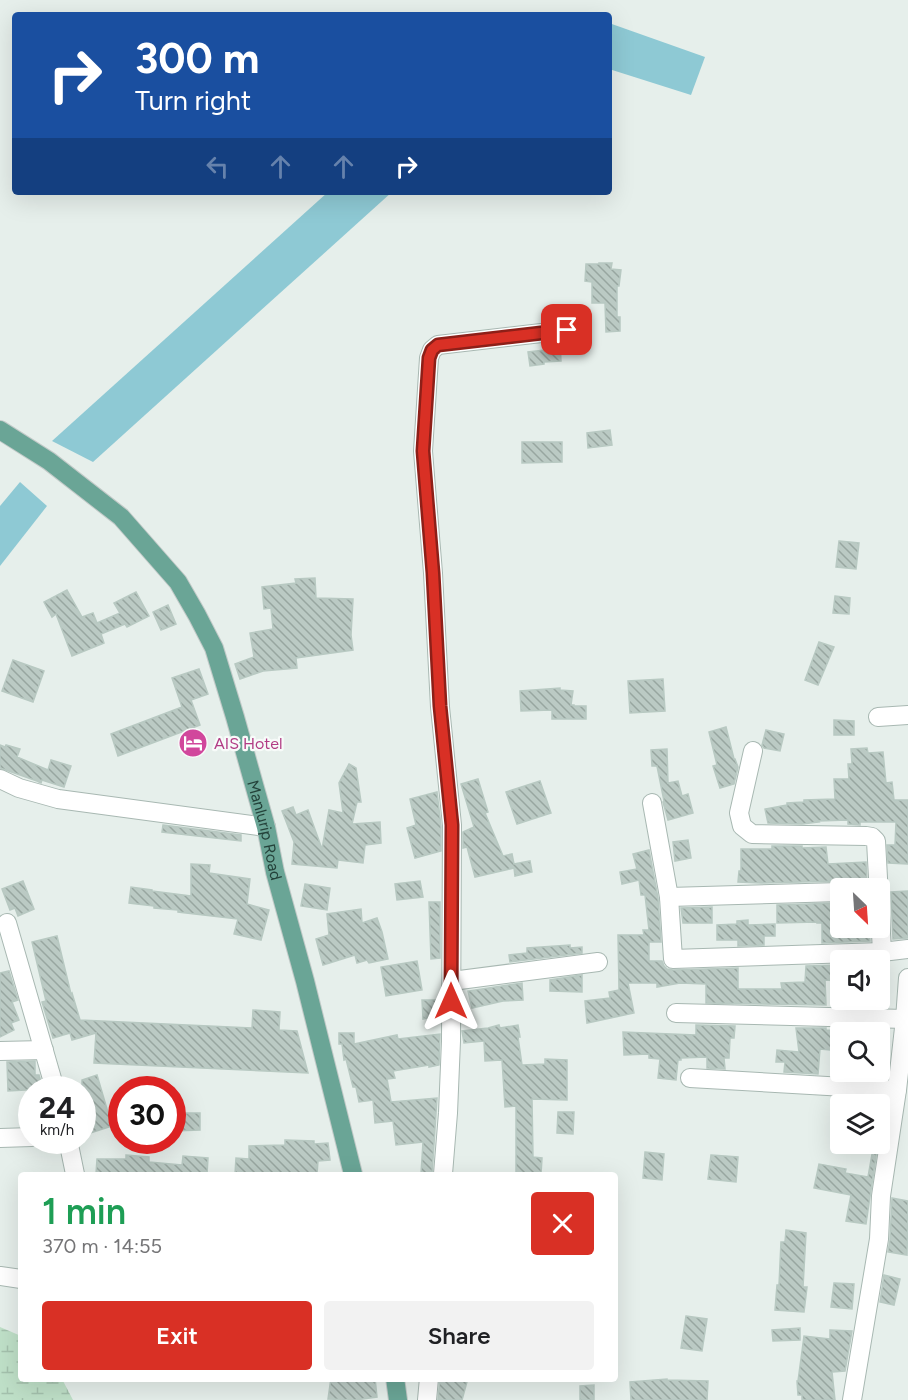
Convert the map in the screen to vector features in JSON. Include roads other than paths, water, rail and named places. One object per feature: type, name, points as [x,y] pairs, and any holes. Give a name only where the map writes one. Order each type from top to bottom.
[{"type":"main road","name":"Manlurip Road","points":[[0,430],[49,461],[121,517],[178,582],[214,648],[266,827],[275,872],[353,1172]]},
{"type":"main road","points":[[396,1382],[398,1400]]},
{"type":"street","points":[[443,1172],[450,1081],[452,825],[440,706],[433,573],[423,451],[429,358],[432,350],[438,345],[567,330]]},
{"type":"street","points":[[878,717],[908,716]]},
{"type":"street","points":[[753,751],[739,813],[742,826],[752,834],[872,837],[876,841],[878,878]]},
{"type":"street","points":[[0,779],[19,788],[58,799],[266,827]]},
{"type":"street","points":[[652,803],[669,897],[674,959],[830,954]]},
{"type":"street","points":[[669,897],[830,892]]},
{"type":"street","points":[[7,923],[51,1076]]},
{"type":"street","points":[[890,951],[908,949]]},
{"type":"street","points":[[452,981],[598,962]]},
{"type":"street","points":[[852,1400],[879,1239],[881,1196],[906,1019],[908,978]]},
{"type":"street","points":[[676,1013],[906,1019]]},
{"type":"street","points":[[0,1052],[44,1050]]},
{"type":"street","points":[[690,1078],[897,1090]]},
{"type":"street","points":[[0,1138],[18,1137]]},
{"type":"street","points":[[71,1154],[75,1172]]},
{"type":"street","points":[[0,1276],[18,1279]]},
{"type":"street","points":[[427,1400],[429,1382]]},
{"type":"water","points":[[612,24],[705,57],[691,95],[612,70]]},
{"type":"water","points":[[325,195],[389,195],[93,462],[52,441]]},
{"type":"water","points":[[20,482],[47,506],[0,566],[0,506]]},
{"type":"place","name":"AIS Hotel","points":[[193,743]]}]
